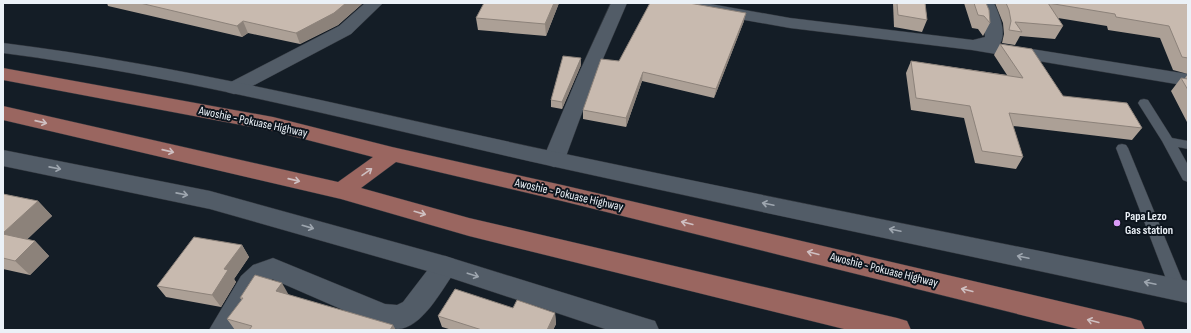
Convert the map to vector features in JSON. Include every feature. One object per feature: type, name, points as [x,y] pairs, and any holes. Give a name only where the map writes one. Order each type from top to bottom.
[{"type":"main road","name":"Awoshie - Pokuase Highway","points":[[3,74],[273,124],[392,154],[562,192],[1131,330]]},
{"type":"main road","points":[[3,113],[341,191],[469,228],[897,330]]},
{"type":"main road","points":[[341,191],[392,154]]},
{"type":"street","points":[[234,88],[345,30],[375,3]]},
{"type":"street","points":[[554,159],[586,75],[619,3]]},
{"type":"street","points":[[677,3],[790,23],[972,45],[1188,80]]},
{"type":"street","points":[[972,45],[993,42],[995,34],[990,11],[986,3]]},
{"type":"street","points":[[3,48],[66,56],[234,88],[554,159],[1183,291]]},
{"type":"street","points":[[3,158],[210,200],[445,266],[645,330]]},
{"type":"street","points":[[223,330],[250,284],[262,272],[273,268],[383,315],[399,317],[412,310],[445,266]]},
{"type":"lane","points":[[1144,103],[1168,141],[1188,177]]},
{"type":"lane","points":[[1168,141],[1188,145]]},
{"type":"lane","points":[[1122,148],[1183,291]]},
{"type":"building","points":[[140,3],[346,3],[334,13],[296,33],[243,21],[237,26]]},
{"type":"building","points":[[484,3],[554,3],[545,24],[476,18]]},
{"type":"building","points":[[650,3],[689,3],[746,13],[716,89],[643,72],[626,118],[583,110],[601,59],[619,61]]},
{"type":"building","points":[[897,3],[925,3],[927,20],[898,15]]},
{"type":"building","points":[[974,3],[986,3],[989,10],[990,23],[984,16],[978,15]]},
{"type":"building","points":[[1006,3],[1048,3],[1063,26],[1015,22],[1022,32],[1009,30],[1011,21]]},
{"type":"building","points":[[1048,3],[1188,4],[1188,58],[1182,57],[1169,26],[1116,17],[1115,14]]},
{"type":"building","points":[[1000,44],[1032,49],[1063,96],[1127,103],[1142,128],[1009,113],[1023,157],[982,151],[970,106],[916,98],[911,61],[1023,78]]},
{"type":"building","points":[[563,56],[581,58],[562,102],[551,100]]},
{"type":"building","points":[[1181,78],[1188,79],[1188,90]]},
{"type":"building","points":[[3,194],[38,201],[3,233]]},
{"type":"building","points":[[3,234],[35,241],[15,261],[3,258]]},
{"type":"building","points":[[194,237],[242,245],[224,269],[228,270],[212,295],[157,286]]},
{"type":"building","points":[[255,275],[282,283],[276,291],[393,325],[390,330],[249,330],[252,326],[227,319],[243,298],[240,298]]},
{"type":"building","points":[[455,289],[513,308],[517,300],[555,313],[547,330],[482,330],[438,316]]},
{"type":"place","name":"Papa Lezo Gas station","points":[[1117,223]]}]
